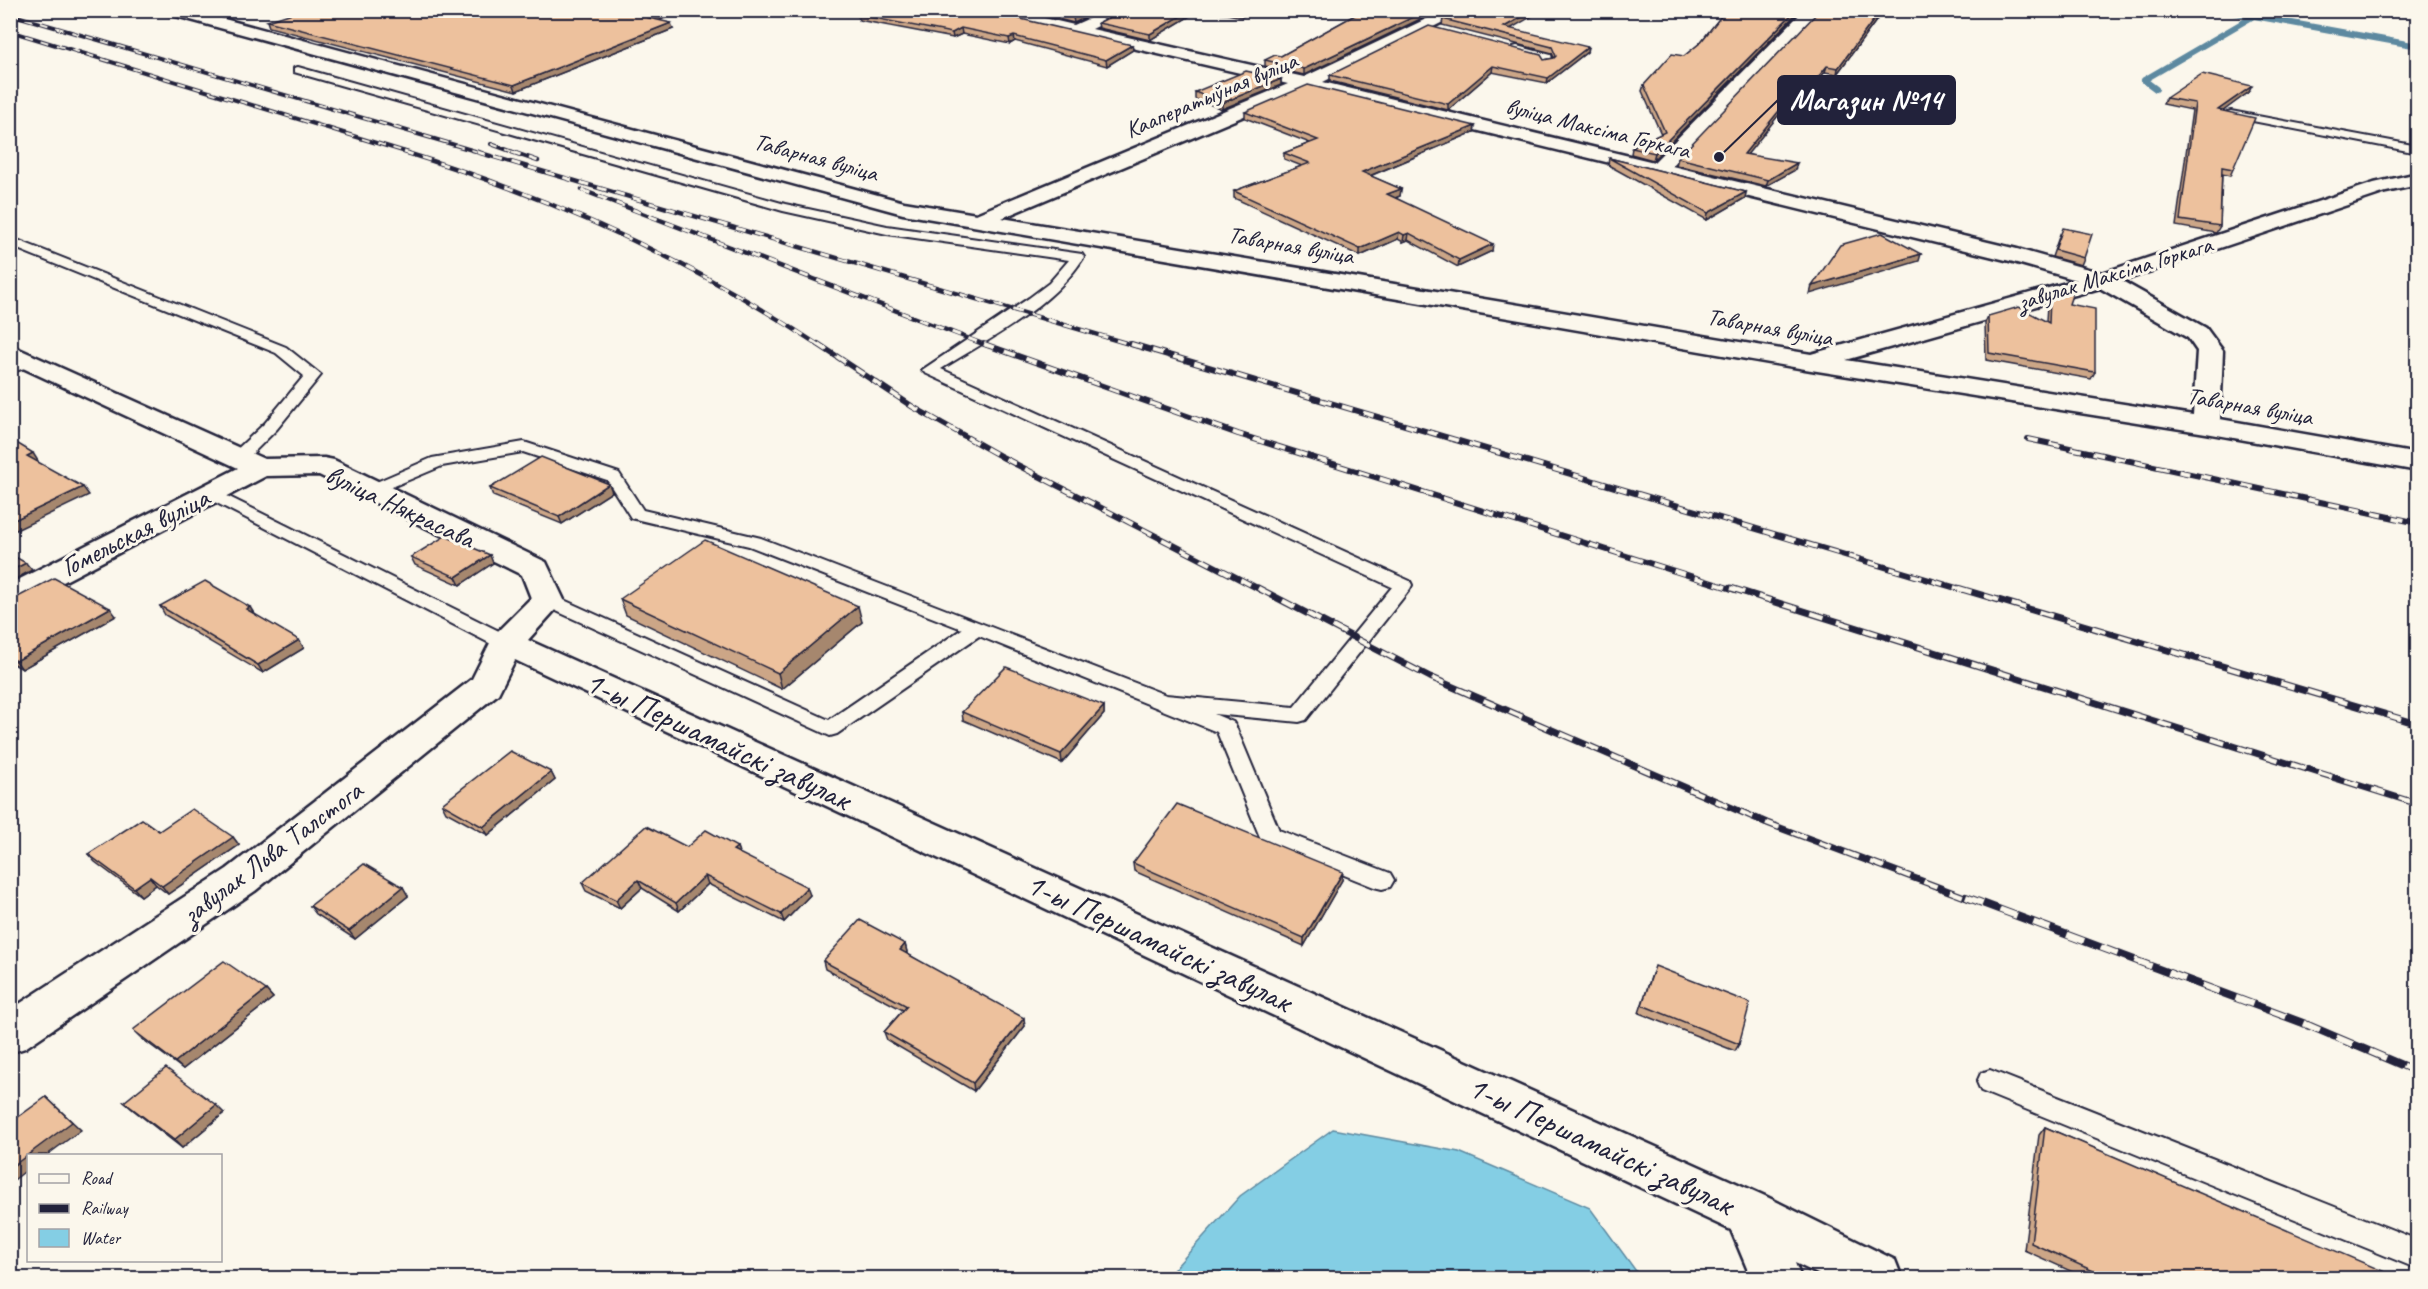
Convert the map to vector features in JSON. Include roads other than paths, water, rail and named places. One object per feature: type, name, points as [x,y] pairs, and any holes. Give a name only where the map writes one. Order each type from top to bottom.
[{"type":"street","name":"Таварная вуліца","points":[[171,10],[903,208],[1811,362],[2206,424],[2418,463]]},
{"type":"street","name":"вуліца Максіма Горкага","points":[[987,10],[1306,83],[2017,256],[2103,280],[2197,333],[2210,351],[2206,424]]},
{"type":"street","points":[[1073,30],[1124,10]]},
{"type":"street","name":"Кааператыўная вуліца","points":[[980,220],[1306,83],[1459,10]]},
{"type":"street","points":[[1658,169],[1813,10]]},
{"type":"street","name":"завулак Максіма Горкага","points":[[1811,362],[2103,280],[2381,187],[2418,179]]},
{"type":"street","points":[[2381,187],[2418,194]]},
{"type":"street","name":"вуліца Някрасава","points":[[17,361],[249,463],[324,466],[535,569],[548,600]]},
{"type":"street","name":"Гомельская вуліца","points":[[10,597],[211,493],[249,463]]},
{"type":"street","points":[[506,643],[548,600]]},
{"type":"street","name":"завулак Льва Талстога","points":[[10,1034],[251,872],[486,686],[506,643]]},
{"type":"street","name":"1-ы Першамайскі завулак","points":[[506,643],[1748,1213],[1776,1278]]},
{"type":"street","points":[[1748,1213],[1877,1278]]},
{"type":"lane","points":[[1425,26],[1447,31]]},
{"type":"lane","points":[[1503,45],[1547,57],[1548,62]]},
{"type":"lane","points":[[298,70],[783,207],[887,230],[1077,257],[1074,264],[1052,288],[930,370],[1403,585],[1299,714],[1163,702]]},
{"type":"lane","points":[[2231,114],[2418,150]]},
{"type":"lane","points":[[10,241],[282,351],[313,375],[271,426],[249,463]]},
{"type":"lane","points":[[373,490],[438,462],[524,447],[613,477],[637,514],[755,542],[1226,727],[1270,836],[1382,880]]},
{"type":"lane","points":[[211,493],[506,643]]},
{"type":"lane","points":[[548,600],[830,729],[977,628]]},
{"type":"lane","points":[[1990,1082],[2418,1255]]},
{"type":"water","points":[[1333,1129],[1459,1152],[1590,1208],[1641,1278],[1166,1278],[1240,1196]]},
{"type":"waterway","points":[[2221,10],[2254,16]]},
{"type":"waterway","points":[[2254,16],[2264,10]]},
{"type":"waterway","points":[[2156,89],[2144,80],[2254,16]]},
{"type":"waterway","points":[[2254,16],[2418,46]]},
{"type":"railway","points":[[10,14],[482,153]]},
{"type":"railway","points":[[10,31],[409,153]]},
{"type":"railway","points":[[491,144],[516,153]]},
{"type":"railway","points":[[404,152],[513,189],[619,234],[722,286],[820,346]]},
{"type":"railway","points":[[477,152],[1136,346]]},
{"type":"railway","points":[[512,152],[538,161]]},
{"type":"railway","points":[[582,190],[988,346]]},
{"type":"railway","points":[[818,344],[913,407],[1002,457],[1261,590]]},
{"type":"railway","points":[[984,344],[1238,434],[1735,590]]},
{"type":"railway","points":[[1131,344],[1963,590]]},
{"type":"railway","points":[[2028,439],[2418,523]]},
{"type":"railway","points":[[1258,588],[1430,677],[1767,823],[1970,899]]},
{"type":"railway","points":[[1731,588],[2418,804]]},
{"type":"railway","points":[[1958,588],[2418,724]]},
{"type":"railway","points":[[1966,897],[2303,1023],[2418,1072]]},
{"type":"place","name":"Магазин №14","points":[[1719,157]]}]
